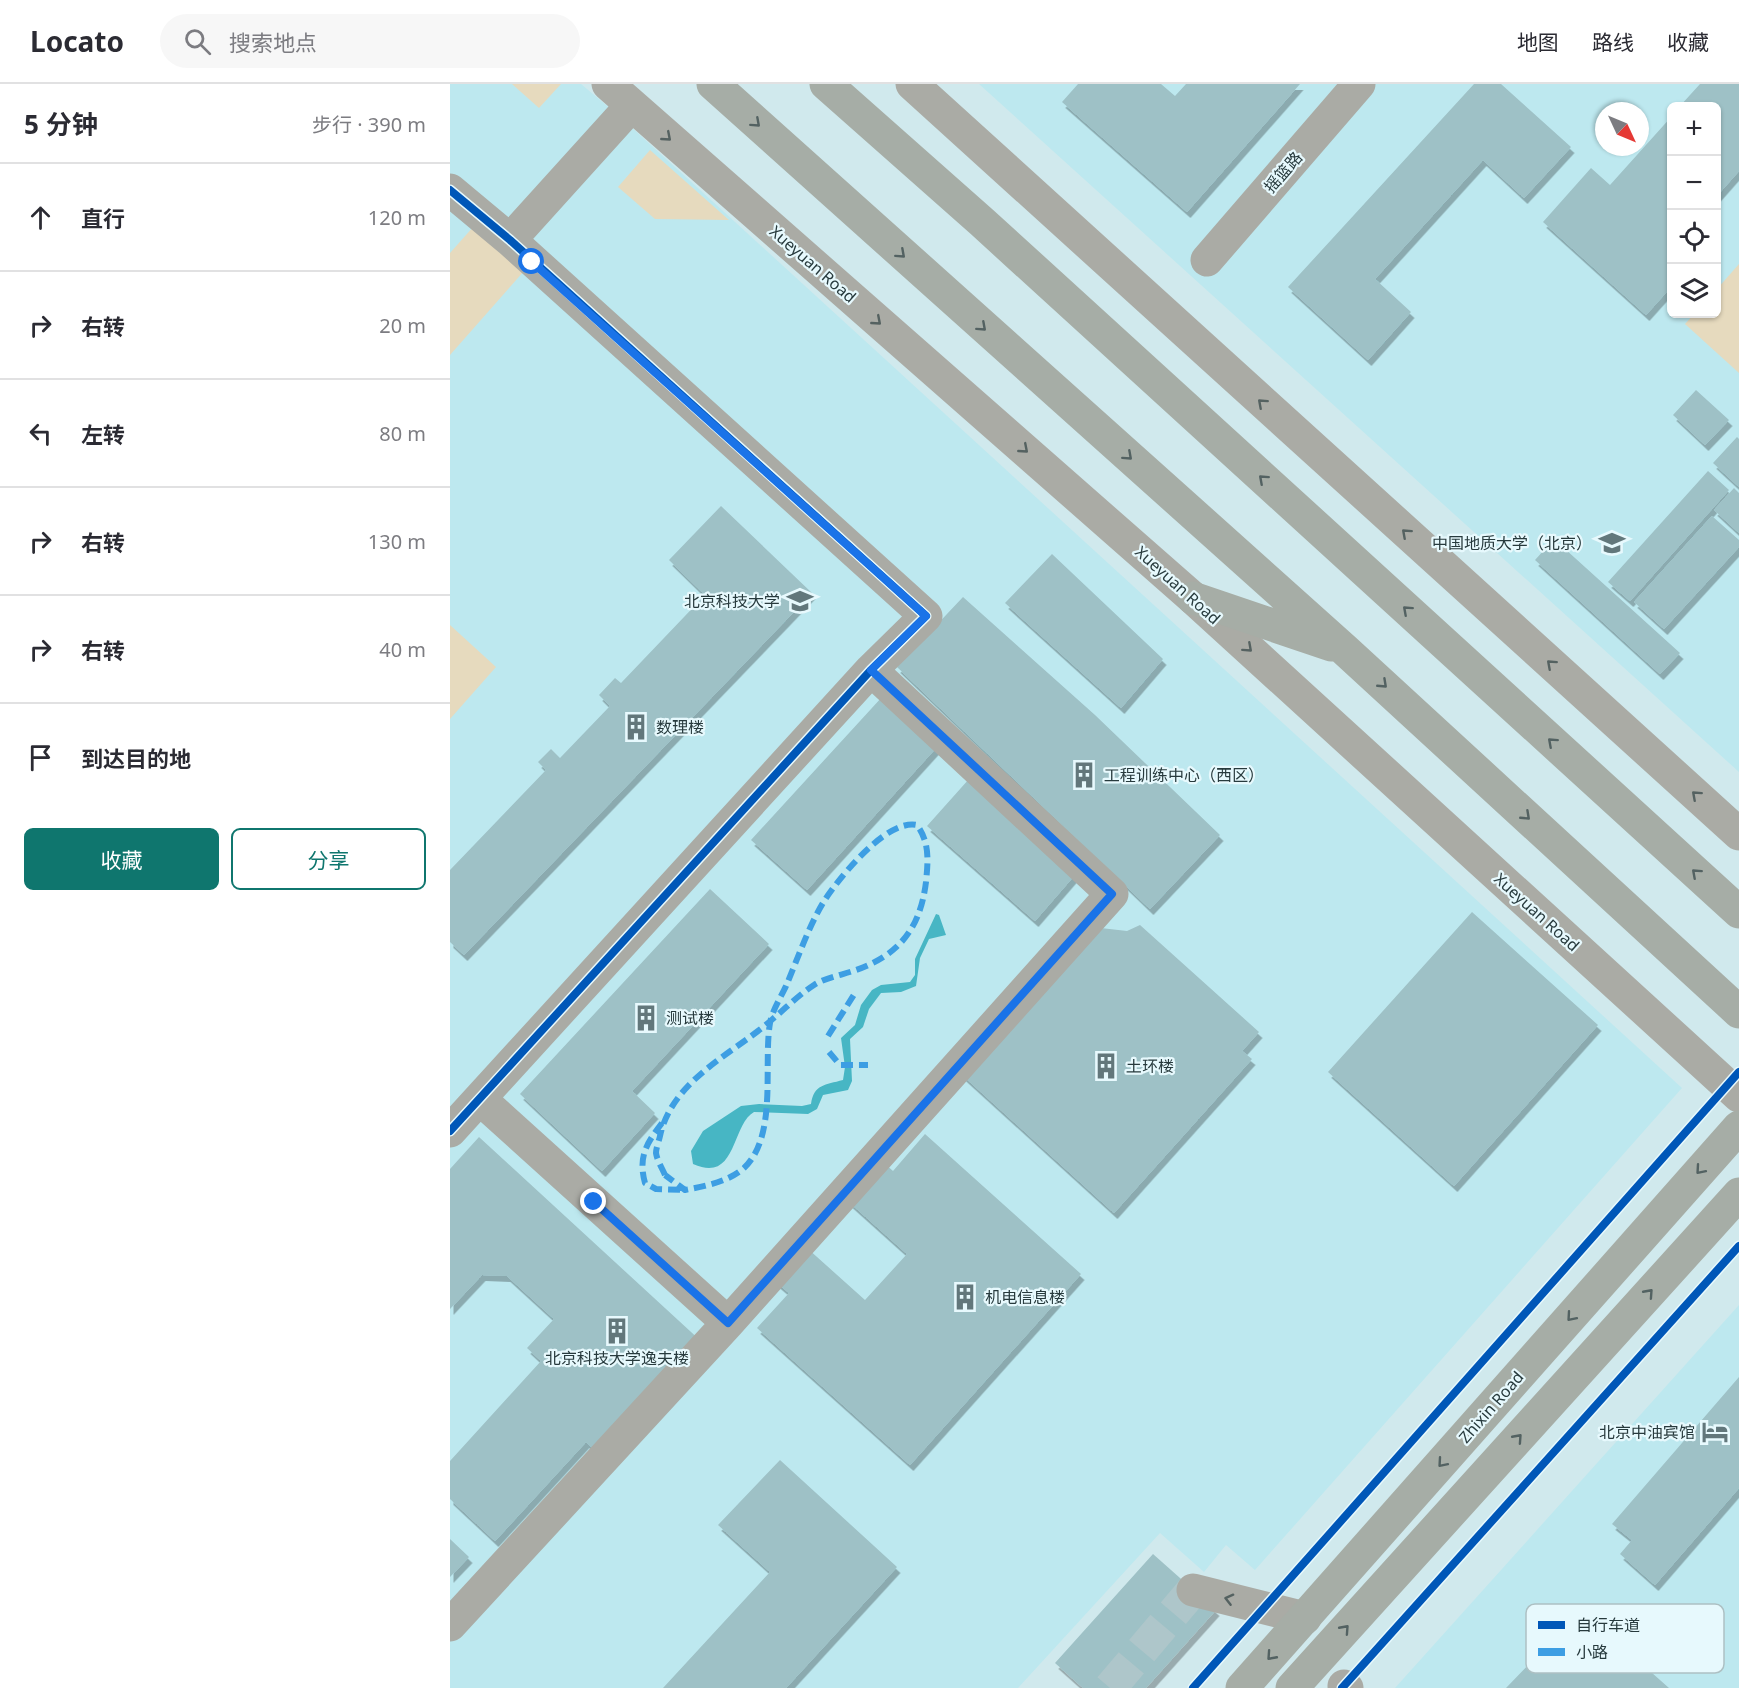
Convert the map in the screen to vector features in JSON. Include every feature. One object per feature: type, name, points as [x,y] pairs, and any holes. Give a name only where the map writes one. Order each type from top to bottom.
[{"type":"main road","points":[[713,84],[1346,650],[1739,1012]]},
{"type":"main road","points":[[826,84],[999,238],[1739,912]]},
{"type":"main road","points":[[1193,598],[1346,650]]},
{"type":"main road","name":"Zhixin Road","points":[[1242,1688],[1739,1127]]},
{"type":"main road","points":[[1292,1688],[1739,1194]]},
{"type":"street","name":"Xueyuan Road","points":[[608,84],[1193,598],[1739,1096]]},
{"type":"street","points":[[912,84],[1739,834]]},
{"type":"street","name":"摇篮路","points":[[1207,260],[1359,84]]},
{"type":"street","points":[[510,240],[632,105]]},
{"type":"street","points":[[450,190],[510,240],[926,616],[871,670],[450,1131]]},
{"type":"street","points":[[450,1625],[728,1323],[1112,894],[871,670]]},
{"type":"street","points":[[480,1099],[728,1323]]},
{"type":"street","points":[[1193,1590],[1305,1618]]},
{"type":"shaded area","name":"北京科技大学","points":[[450,84],[581,84],[617,114],[1682,1088],[1255,1570],[1226,1545],[1204,1572],[1160,1533],[1018,1688],[450,1688]]},
{"type":"shaded area","points":[[512,84],[561,84],[539,108]]},
{"type":"shaded area","name":"中国地质大学（北京）","points":[[979,84],[1739,84],[1739,772]]},
{"type":"shaded area","points":[[650,150],[729,220],[655,219],[618,187]]},
{"type":"shaded area","points":[[482,217],[532,262],[450,355],[450,253]]},
{"type":"shaded area","points":[[1739,264],[1739,373],[1685,324],[1690,318],[1721,318],[1721,284]]},
{"type":"shaded area","points":[[450,625],[496,667],[450,719]]},
{"type":"shaded area","points":[[1739,1305],[1739,1688],[1395,1688]]},
{"type":"water","points":[[936,914],[939,915],[946,935],[929,939],[920,958],[916,986],[901,992],[881,993],[869,1009],[863,1027],[850,1039],[852,1081],[848,1090],[823,1095],[817,1109],[808,1114],[754,1112],[741,1128],[726,1160],[718,1166],[707,1168],[693,1164],[691,1151],[703,1131],[741,1106],[811,1104],[812,1097],[821,1086],[843,1080],[845,1067],[841,1038],[855,1025],[861,1005],[872,990],[881,985],[910,982],[915,975],[915,959]]},
{"type":"building","points":[[1078,84],[1161,84],[1175,96],[1186,84],[1300,84],[1187,212],[1062,102]]},
{"type":"building","points":[[1474,84],[1501,84],[1571,147],[1524,198],[1483,160],[1375,279],[1411,312],[1368,360],[1288,287]]},
{"type":"building","points":[[1700,84],[1739,84],[1739,171],[1721,191],[1721,102],[1684,102]]},
{"type":"building","points":[[1667,122],[1667,292],[1646,315],[1543,222],[1591,168],[1610,185],[1636,156],[1649,156],[1649,142]]},
{"type":"building","points":[[1696,390],[1729,420],[1705,445],[1673,415]]},
{"type":"building","points":[[1737,437],[1739,439],[1739,487],[1713,463]]},
{"type":"building","points":[[1708,471],[1729,490],[1630,601],[1608,582]]},
{"type":"building","points":[[1734,488],[1739,493],[1739,533],[1714,510]]},
{"type":"building","name":"数理楼","points":[[721,506],[812,593],[464,955],[450,942],[450,870],[546,770],[538,762],[551,749],[560,758],[610,706],[599,695],[615,678],[621,683],[705,595],[669,560]]},
{"type":"building","points":[[1712,516],[1739,540],[1739,547],[1664,629],[1634,602]]},
{"type":"building","points":[[1554,539],[1680,653],[1660,674],[1535,560]]},
{"type":"building","points":[[1052,554],[1163,659],[1121,708],[1005,603]]},
{"type":"building","name":"工程训练中心（西区）","points":[[963,597],[1095,715],[1220,835],[1150,909],[897,667]]},
{"type":"building","points":[[882,697],[937,747],[807,890],[751,840]]},
{"type":"building","points":[[969,779],[1074,876],[1035,921],[927,826]]},
{"type":"building","name":"测试楼","points":[[710,889],[769,944],[632,1091],[655,1113],[602,1171],[520,1094]]},
{"type":"building","points":[[1472,912],[1598,1025],[1454,1186],[1328,1072]]},
{"type":"building","name":"土环楼","points":[[1140,925],[1259,1032],[1242,1051],[1252,1059],[1114,1213],[960,1073],[1092,927],[1127,931]]},
{"type":"building","name":"机电信息楼","points":[[925,1134],[1081,1274],[910,1465],[757,1328],[789,1293],[776,1282],[807,1248],[865,1300],[907,1254],[849,1202],[884,1163],[893,1171]]},
{"type":"building","name":"北京科技大学逸夫楼","points":[[479,1137],[703,1343],[600,1455],[586,1442],[495,1541],[450,1499],[450,1461],[541,1361],[527,1348],[554,1319],[507,1276],[482,1275],[450,1309],[450,1169]]},
{"type":"building","name":"北京中油宾馆","points":[[1739,1377],[1739,1488],[1655,1585],[1620,1554],[1632,1540],[1612,1524]]},
{"type":"building","points":[[780,1460],[897,1567],[786,1688],[663,1688],[770,1572],[718,1525]]},
{"type":"building","points":[[450,1539],[469,1557],[450,1577]]},
{"type":"building","points":[[1153,1554],[1216,1610],[1146,1688],[1083,1688],[1055,1663]]},
{"type":"building","points":[[1526,1667],[1526,1673],[1652,1673],[1669,1688],[1506,1688]]},
{"type":"tunnel","points":[[1110,1688],[1193,1590]]},
{"type":"marked path","points":[[665,1175],[656,1153],[657,1147],[666,1118],[686,1088],[713,1064],[765,1026],[772,1020],[799,996],[814,985],[883,958],[904,939],[918,914],[926,882],[926,845],[917,825],[906,825],[894,830],[869,848],[831,891],[812,924],[771,1018],[770,1023],[768,1040],[765,1119],[755,1154],[738,1173],[700,1187],[685,1190],[665,1175]]},
{"type":"marked path","points":[[828,1036],[855,993]]},
{"type":"marked path","points":[[829,1052],[840,1065],[868,1065]]},
{"type":"marked path","points":[[662,1123],[643,1158],[645,1183],[656,1189],[685,1190]]},
{"type":"cycle path","points":[[450,190],[510,240],[926,616],[871,670],[450,1131]]},
{"type":"cycle path","points":[[1193,1688],[1739,1072]]},
{"type":"cycle path","points":[[1342,1688],[1739,1246]]},
{"type":"place","name":"中国地质大学（北京）","points":[[1612,543]]},
{"type":"place","name":"北京科技大学","points":[[800,601]]},
{"type":"place","name":"数理楼","points":[[636,727]]},
{"type":"place","name":"工程训练中心（西区）","points":[[1084,775]]},
{"type":"place","name":"测试楼","points":[[646,1018]]},
{"type":"place","name":"土环楼","points":[[1106,1066]]},
{"type":"place","name":"机电信息楼","points":[[965,1297]]},
{"type":"place","name":"北京科技大学逸夫楼","points":[[617,1331]]},
{"type":"place","name":"北京中油宾馆","points":[[1715,1432]]},
{"type":"route","points":[[532,262],[926,616],[871,670],[1112,894],[728,1323],[594,1202]]}]
